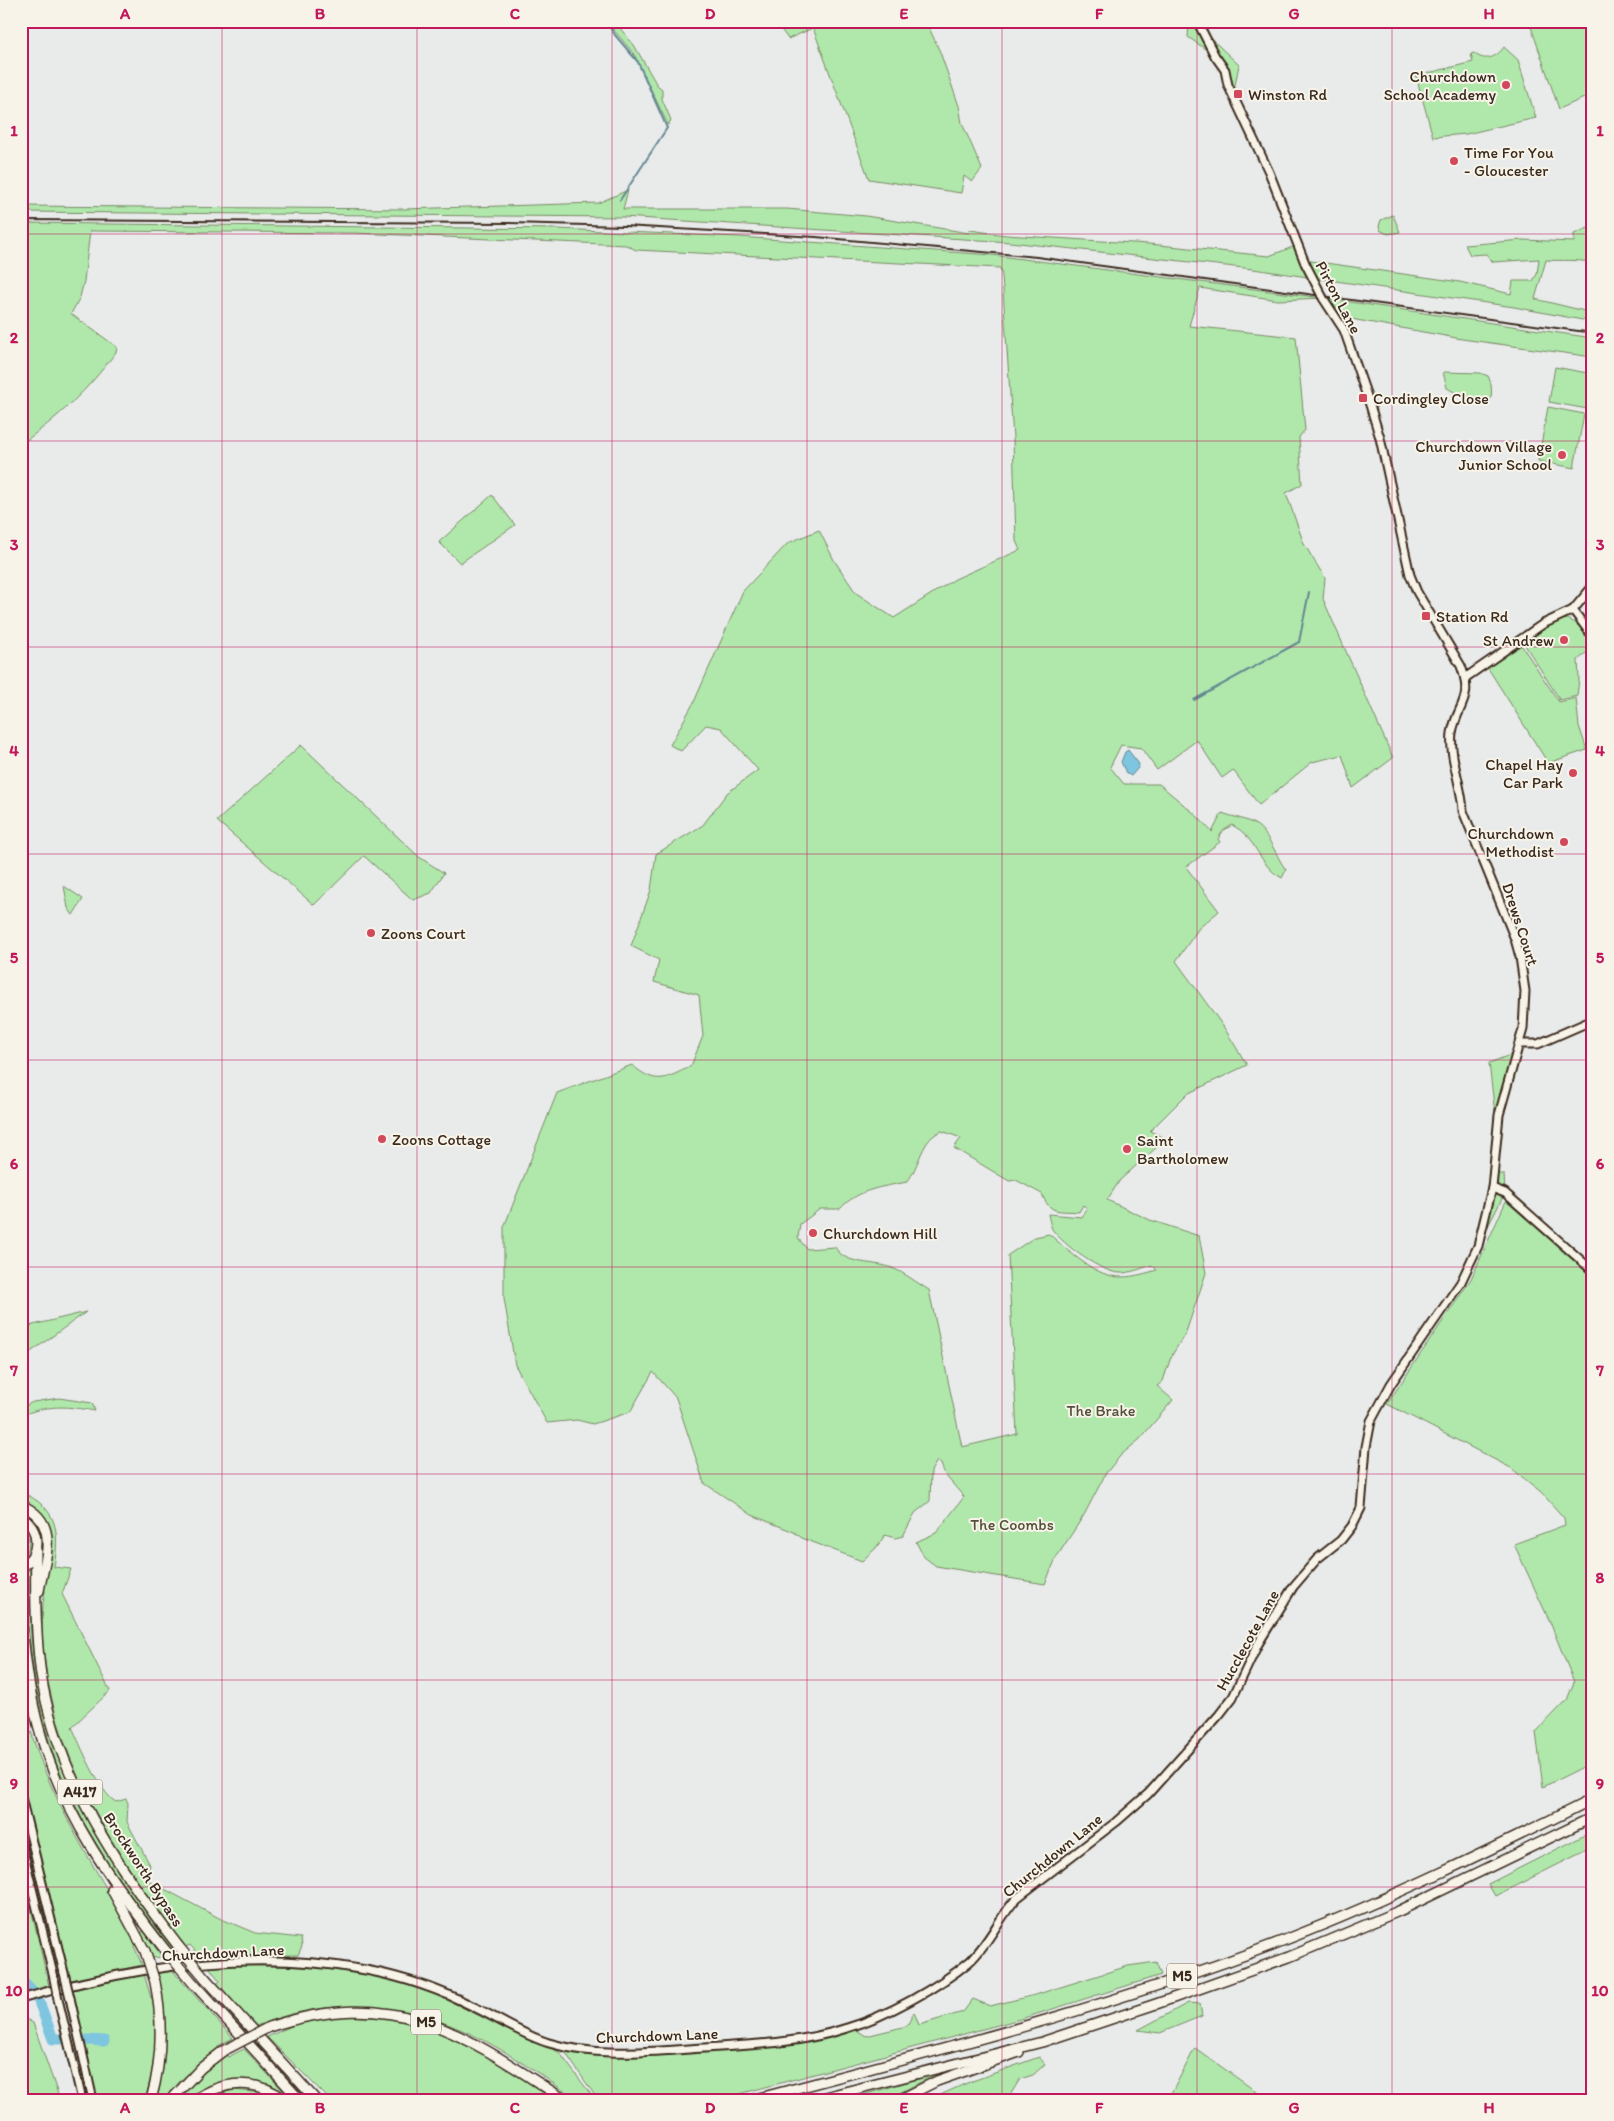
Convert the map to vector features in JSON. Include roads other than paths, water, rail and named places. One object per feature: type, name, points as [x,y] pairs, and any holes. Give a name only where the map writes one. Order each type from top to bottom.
[{"type":"highway","name":"A417","points":[[21,1504],[38,1516],[45,1526],[48,1536],[36,1614]]},
{"type":"highway","name":"Brockworth Bypass","points":[[21,1517],[33,1528],[36,1538],[36,1614],[41,1677],[58,1742],[79,1790],[106,1843],[147,1906],[205,1978],[316,2100]]},
{"type":"highway","points":[[21,1567],[32,1557],[36,1549]]},
{"type":"highway","name":"Brockworth Bypass","points":[[21,1616],[28,1685],[45,1750],[70,1810],[94,1854],[132,1909],[166,1951],[300,2100]]},
{"type":"highway","name":"M5","points":[[752,2100],[1034,2024],[1157,1985],[1291,1938],[1405,1888],[1593,1799]]},
{"type":"highway","name":"M5","points":[[899,2100],[937,2081],[1042,2042],[1288,1957],[1399,1911],[1593,1818]]},
{"type":"highway","points":[[94,1854],[145,1951],[155,1982],[160,2012],[161,2039],[158,2070],[151,2100]]},
{"type":"highway","name":"M5","points":[[171,2100],[201,2068],[223,2051],[269,2027],[303,2016],[332,2012],[367,2011],[400,2015],[434,2024],[488,2050],[565,2100]]},
{"type":"highway","name":"M5","points":[[813,2100],[1042,2042]]},
{"type":"highway","points":[[274,2056],[321,2100]]},
{"type":"highway","points":[[195,2100],[216,2088],[240,2083],[267,2089],[285,2100]]},
{"type":"street","name":"Pirton Lane","points":[[1197,21],[1215,56],[1225,70],[1228,85],[1269,172],[1305,263],[1323,298],[1344,330],[1380,438],[1410,575],[1417,592],[1465,678]]},
{"type":"street","points":[[1465,678],[1543,624],[1573,610],[1593,586]]},
{"type":"street","points":[[1573,610],[1593,637]]},
{"type":"street","name":"Drews Court","points":[[1465,678],[1466,690],[1462,707],[1452,732],[1452,746],[1465,818],[1507,917],[1520,957],[1524,985],[1525,1009],[1520,1044],[1499,1115],[1492,1188]]},
{"type":"street","points":[[1520,1044],[1538,1044],[1593,1020]]},
{"type":"street","points":[[1492,1188],[1505,1193],[1593,1272]]},
{"type":"street","name":"Hucclecote Lane","points":[[1116,1822],[1148,1794],[1219,1715],[1233,1697],[1258,1644],[1293,1587],[1317,1559],[1341,1540],[1352,1526],[1361,1508],[1366,1447],[1371,1421],[1391,1384],[1449,1300],[1470,1264],[1478,1246],[1492,1188]]},
{"type":"street","points":[[21,1797],[93,2100]]},
{"type":"street","name":"Churchdown Lane","points":[[21,1999],[90,1981],[164,1967],[241,1961],[278,1961],[352,1968],[408,1980],[459,1999],[543,2041],[575,2050],[644,2052],[739,2046],[823,2035],[875,2018],[957,1970],[980,1951],[1004,1912],[1017,1898],[1116,1822]]},
{"type":"street","points":[[21,1843],[82,2100]]},
{"type":"water","points":[[1128,750],[1139,764],[1131,776],[1126,773],[1121,762],[1125,752]]},
{"type":"waterway","points":[[606,21],[615,35],[638,62],[667,128],[620,200]]},
{"type":"waterway","points":[[1194,700],[1299,642],[1309,592]]},
{"type":"waterway","points":[[21,1979],[31,1990]]},
{"type":"waterway","points":[[38,1999],[53,2039],[61,2039]]},
{"type":"waterway","points":[[86,2040],[104,2041]]},
{"type":"railway","points":[[21,220],[509,223],[624,226],[816,237],[1037,257],[1593,333]]},
{"type":"place","name":"Churchdown School Academy","points":[[1506,85]]},
{"type":"place","name":"Winston Rd","points":[[1238,94]]},
{"type":"place","name":"Time For You - Gloucester","points":[[1454,161]]},
{"type":"place","name":"Cordingley Close","points":[[1363,398]]},
{"type":"place","name":"Churchdown Village Junior School","points":[[1562,455]]},
{"type":"place","name":"Station Rd","points":[[1426,616]]},
{"type":"place","name":"St Andrew","points":[[1564,640]]},
{"type":"place","name":"Chapel Hay Car Park","points":[[1573,773]]},
{"type":"place","name":"Churchdown Methodist","points":[[1564,842]]},
{"type":"place","name":"Zoons Court","points":[[371,933]]},
{"type":"place","name":"Zoons Cottage","points":[[382,1139]]},
{"type":"place","name":"Saint Bartholomew","points":[[1127,1149]]},
{"type":"place","name":"Churchdown Hill","points":[[813,1233]]},
{"type":"park label","name":"The Brake","points":[[1101,1410]]},
{"type":"park label","name":"The Coombs","points":[[1012,1524]]}]
